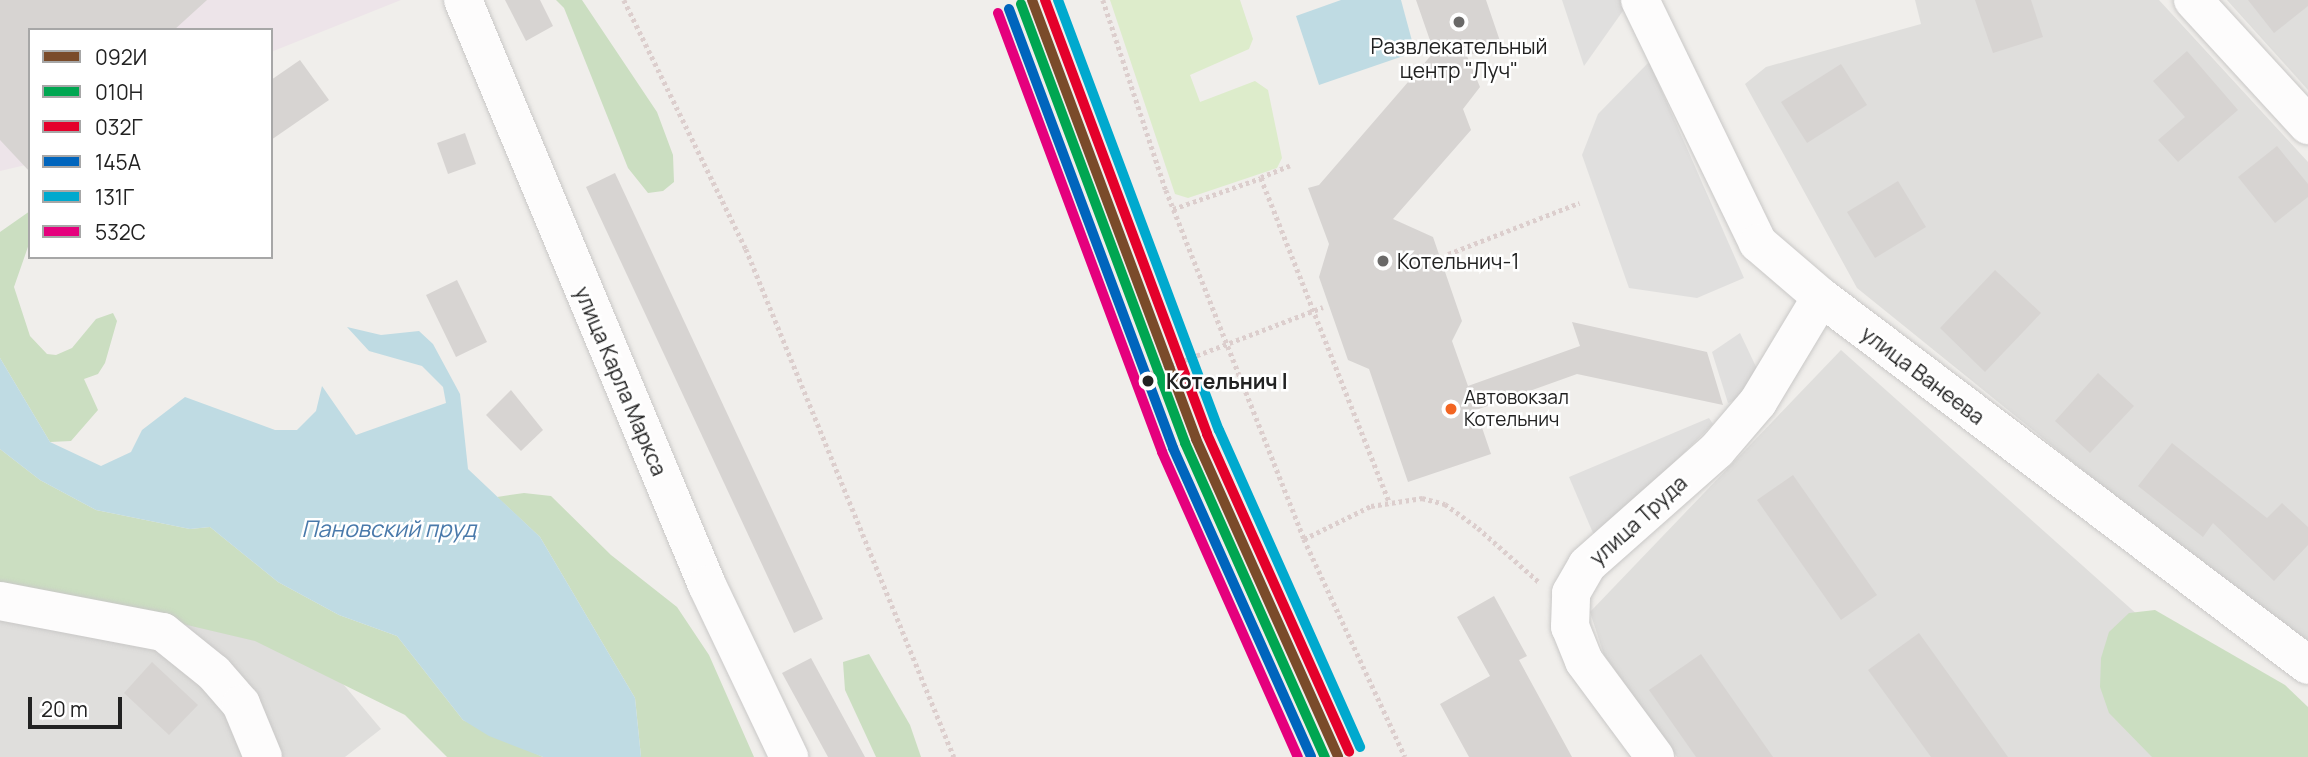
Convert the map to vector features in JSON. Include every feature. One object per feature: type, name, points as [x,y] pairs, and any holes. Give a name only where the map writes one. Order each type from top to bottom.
[{"type":"street","name":"улица Карла Маркса","points":[[464,0],[707,585],[789,757]]},
{"type":"street","name":"улица Ванеева","points":[[1640,0],[1758,243],[1821,297],[2308,665]]},
{"type":"street","points":[[2193,0],[2308,125]]},
{"type":"street","name":"улица Труда","points":[[1569,602],[1587,565],[1717,450],[1758,401],[1821,297]]},
{"type":"street","points":[[0,601],[163,632],[215,673],[241,704],[263,757]]},
{"type":"street","points":[[1569,602],[1570,627],[1584,661],[1656,757]]},
{"type":"path","points":[[624,0],[746,249],[954,757]]},
{"type":"path","points":[[1103,0],[1173,209],[1304,539],[1405,757]]},
{"type":"path","points":[[1173,209],[1290,166]]},
{"type":"path","points":[[1261,178],[1390,503]]},
{"type":"path","points":[[1448,254],[1579,203]]},
{"type":"path","points":[[1151,373],[1323,307]]},
{"type":"path","points":[[1304,539],[1371,506],[1422,498],[1445,504],[1569,602]]},
{"type":"shaded area","points":[[0,0],[401,0],[273,51],[273,28],[28,28],[28,164],[0,171]]},
{"type":"shaded area","points":[[1562,0],[1622,0],[1625,8],[1584,66]]},
{"type":"shaded area","points":[[1915,0],[2159,0],[2308,162],[2308,640],[2257,611],[1857,288],[1745,84],[1766,67],[1921,24]]},
{"type":"shaded area","points":[[2227,0],[2308,0],[2308,90]]},
{"type":"shaded area","points":[[1649,62],[1744,278],[1697,298],[1629,288],[1582,155],[1598,114]]},
{"type":"shaded area","points":[[1740,333],[1759,373],[1745,396],[1728,403],[1712,352]]},
{"type":"shaded area","points":[[1841,350],[2297,757],[1677,757],[1604,655],[1590,612]]},
{"type":"shaded area","points":[[1709,418],[1713,424],[1596,540],[1569,477]]},
{"type":"shaded area","points":[[0,536],[269,596],[381,729],[345,757],[0,757]]},
{"type":"green space","points":[[556,0],[582,0],[657,112],[673,155],[674,182],[663,191],[648,193],[628,168],[564,8]]},
{"type":"green space","points":[[1110,0],[1240,0],[1253,39],[1249,49],[1190,75],[1200,102],[1255,81],[1268,90],[1282,158],[1277,168],[1188,198],[1175,194]]},
{"type":"green space","points":[[28,212],[28,247],[14,287],[30,336],[47,354],[56,355],[72,348],[96,319],[113,313],[117,321],[105,363],[98,374],[84,379],[98,410],[71,441],[50,442],[0,358],[0,232]]},
{"type":"green space","points":[[0,449],[40,480],[96,510],[190,529],[210,527],[278,582],[339,615],[397,636],[463,720],[543,757],[447,757],[405,715],[255,641],[119,609],[0,594]]},
{"type":"green space","points":[[524,493],[551,496],[611,555],[677,607],[709,655],[754,757],[641,757],[635,698],[540,537],[497,497]]},
{"type":"green space","points":[[2155,610],[2285,685],[2308,707],[2308,757],[2152,757],[2109,713],[2100,687],[2101,658],[2109,632],[2129,613]]},
{"type":"green space","points":[[869,654],[910,725],[921,757],[876,757],[845,690],[843,662]]},
{"type":"water","points":[[1341,0],[1401,0],[1415,52],[1319,85],[1296,16]]},
{"type":"water","name":"Пановский пруд","points":[[347,327],[381,335],[419,331],[433,344],[460,394],[468,469],[540,537],[635,698],[641,757],[543,757],[489,736],[463,720],[397,636],[339,615],[278,582],[210,527],[190,529],[96,510],[40,480],[0,449],[0,358],[50,442],[101,466],[131,452],[142,430],[185,397],[275,430],[297,430],[316,411],[322,386],[356,435],[446,403],[443,387],[422,366],[369,351]]},
{"type":"building","points":[[0,0],[207,0],[176,28],[28,28],[28,170],[0,140]]},
{"type":"building","points":[[505,0],[540,0],[553,26],[526,41]]},
{"type":"building","name":"Котельнич-1","points":[[1416,0],[1486,0],[1501,44],[1467,56],[1480,87],[1463,109],[1471,130],[1393,219],[1433,237],[1462,321],[1452,341],[1468,386],[1580,346],[1572,322],[1707,352],[1723,405],[1577,374],[1476,410],[1491,454],[1408,482],[1369,369],[1348,360],[1319,277],[1329,244],[1308,188],[1319,185],[1434,52]]},
{"type":"building","points":[[1975,0],[2031,0],[2043,37],[1993,53]]},
{"type":"building","points":[[2248,0],[2308,0],[2308,6],[2274,33]]},
{"type":"building","points":[[2187,51],[2238,110],[2178,162],[2158,140],[2185,117],[2153,81]]},
{"type":"building","points":[[300,60],[329,100],[273,139],[273,79]]},
{"type":"building","points":[[1841,64],[1867,105],[1807,143],[1781,102]]},
{"type":"building","points":[[465,133],[476,164],[448,174],[437,143]]},
{"type":"building","points":[[2277,146],[2308,184],[2308,197],[2275,223],[2238,177]]},
{"type":"building","points":[[615,173],[823,619],[794,633],[586,187]]},
{"type":"building","points":[[1898,181],[1926,227],[1875,258],[1847,212]]},
{"type":"building","points":[[1995,270],[2041,313],[1985,372],[1940,328]]},
{"type":"building","points":[[457,280],[487,342],[456,357],[426,295]]},
{"type":"building","points":[[2098,373],[2134,406],[2090,453],[2055,421]]},
{"type":"building","points":[[511,390],[543,430],[521,451],[486,415]]},
{"type":"building","points":[[2172,443],[2267,518],[2282,503],[2308,527],[2308,545],[2274,581],[2213,523],[2203,537],[2138,486]]},
{"type":"building","points":[[1793,475],[1877,595],[1841,620],[1757,500]]},
{"type":"building","points":[[1494,596],[1527,656],[1519,660],[1572,757],[1469,757],[1440,704],[1490,676],[1457,617]]},
{"type":"building","points":[[1919,633],[2008,757],[1931,757],[1868,670]]},
{"type":"building","points":[[1701,654],[1773,757],[1696,757],[1649,690]]},
{"type":"building","points":[[811,658],[865,757],[828,757],[782,673]]},
{"type":"building","points":[[152,662],[198,705],[169,735],[124,693]]},
{"type":"transit line","name":"092И","points":[[1032,0],[1196,439],[1338,757]]},
{"type":"transit line","name":"032Г","points":[[1045,0],[1207,434],[1349,752]]},
{"type":"transit line","name":"131Г","points":[[1058,0],[1219,430],[1360,747]]},
{"type":"transit line","name":"010Н","points":[[1021,4],[1185,443],[1325,757]]},
{"type":"transit line","name":"145А","points":[[1009,9],[1173,448],[1311,757]]},
{"type":"transit line","name":"532С","points":[[998,13],[1162,452],[1298,757]]},
{"type":"place","name":"Развлекательный центр \"Луч\"","points":[[1459,22]]},
{"type":"place","name":"Котельнич-1","points":[[1383,261]]},
{"type":"place","name":"Котельнич I","points":[[1148,381]]},
{"type":"place","name":"Автовокзал Котельнич","points":[[1451,409]]}]
